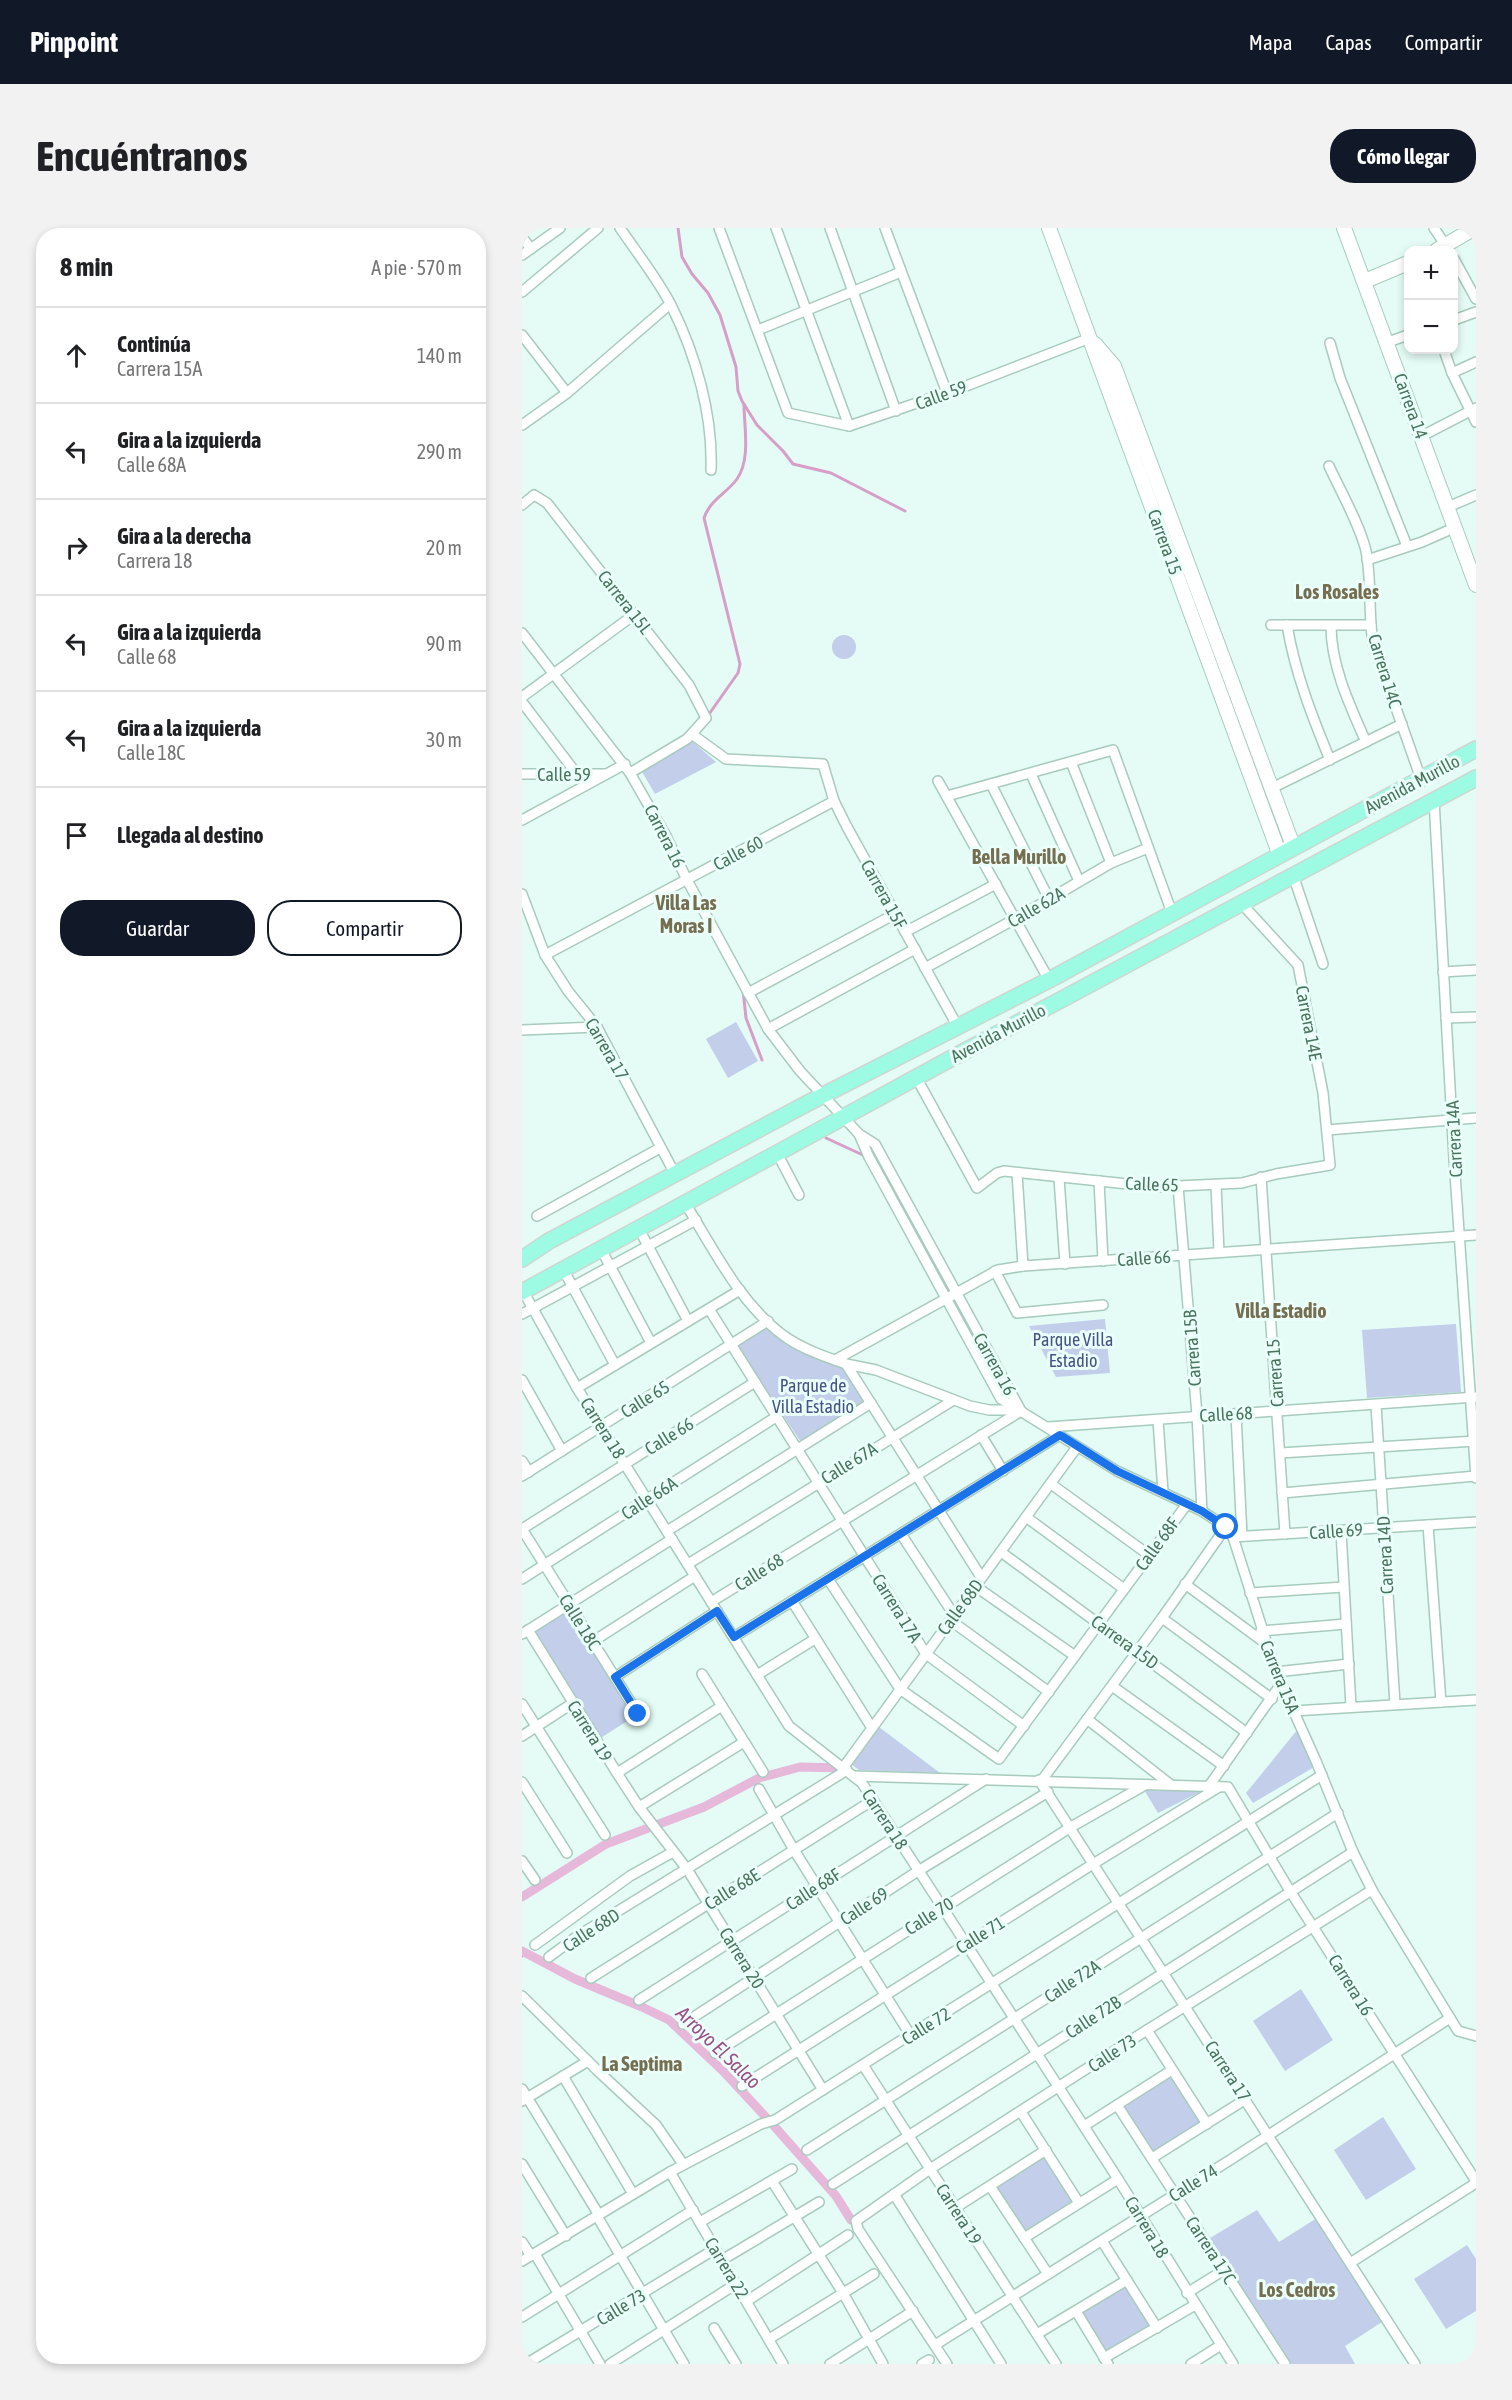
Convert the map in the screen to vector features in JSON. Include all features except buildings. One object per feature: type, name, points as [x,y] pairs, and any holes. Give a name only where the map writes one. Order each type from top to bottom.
[{"type":"main road","name":"Carrera 15","points":[[1049,228],[1090,338],[1108,368],[1144,465],[1204,648],[1278,850],[1285,852]]},
{"type":"main road","name":"Carrera 14","points":[[1344,228],[1476,585]]},
{"type":"main road","points":[[1448,246],[1475,228]]},
{"type":"main road","points":[[1365,281],[1404,265]]},
{"type":"main road","name":"Carrera 15","points":[[1144,465],[1218,643],[1272,788],[1292,843],[1285,852]]},
{"type":"main road","points":[[1204,648],[1218,643]]},
{"type":"main road","name":"Avenida Murillo","points":[[522,1259],[549,1241],[1049,980],[1476,749]]},
{"type":"main road","name":"Avenida Murillo","points":[[522,1291],[916,1077],[1476,778]]},
{"type":"main road","name":"Carrera 15","points":[[1285,852],[1293,875]]},
{"type":"street","points":[[522,255],[560,228]]},
{"type":"street","points":[[522,292],[598,228]]},
{"type":"street","points":[[620,228],[670,304],[684,336],[705,405],[711,446],[711,470]]},
{"type":"street","points":[[719,228],[758,330],[901,272]]},
{"type":"street","points":[[776,228],[849,426]]},
{"type":"street","points":[[830,228],[896,411]]},
{"type":"street","points":[[885,228],[947,393]]},
{"type":"street","points":[[1434,228],[1443,246]]},
{"type":"street","points":[[522,237],[531,249]]},
{"type":"street","points":[[1458,266],[1476,299]]},
{"type":"street","points":[[522,425],[567,393],[670,304]]},
{"type":"street","points":[[1458,319],[1476,312]]},
{"type":"street","name":"Calle 59","points":[[758,330],[788,413],[849,426],[947,393],[1090,338]]},
{"type":"street","points":[[522,335],[567,393]]},
{"type":"street","points":[[1388,342],[1404,336]]},
{"type":"street","points":[[1330,343],[1340,378],[1407,546]]},
{"type":"street","points":[[1445,354],[1452,373],[1473,410],[1476,422]]},
{"type":"street","points":[[1452,373],[1476,362]]},
{"type":"street","points":[[1422,436],[1473,410]]},
{"type":"street","name":"Carrera 14C","points":[[1329,465],[1362,539],[1370,585],[1373,643],[1421,779]]},
{"type":"street","name":"Carrera 15L","points":[[522,505],[534,495],[547,503],[689,685],[706,718],[693,735]]},
{"type":"street","points":[[1448,507],[1476,495]]},
{"type":"street","points":[[1367,560],[1456,527]]},
{"type":"street","points":[[576,773],[522,700],[554,673],[635,614]]},
{"type":"street","points":[[1271,625],[1371,625]]},
{"type":"street","points":[[1287,625],[1292,657],[1299,679],[1330,760]]},
{"type":"street","points":[[1331,626],[1334,658],[1351,709],[1366,742]]},
{"type":"street","name":"Carrera 16","points":[[522,633],[625,764],[666,836],[687,880],[768,1029],[800,1071],[859,1134],[875,1144],[1021,1411]]},
{"type":"street","points":[[1272,788],[1402,724]]},
{"type":"street","points":[[630,773],[693,735]]},
{"type":"street","name":"Carrera 15F","points":[[693,735],[726,759],[823,764],[834,801],[958,1027]]},
{"type":"street","points":[[947,796],[1113,750],[1172,913]]},
{"type":"street","points":[[1071,762],[1111,863]]},
{"type":"street","points":[[522,820],[625,764]]},
{"type":"street","name":"Calle 59","points":[[522,773],[607,774]]},
{"type":"street","points":[[1031,774],[1079,881]]},
{"type":"street","points":[[938,781],[1049,980]]},
{"type":"street","points":[[991,784],[1049,899]]},
{"type":"street","name":"Carrera 14A","points":[[1434,800],[1460,1236],[1472,1347],[1476,1477]]},
{"type":"street","name":"Calle 60","points":[[545,955],[834,801]]},
{"type":"street","name":"Calle 62A","points":[[925,968],[1015,920],[1111,863],[1148,848]]},
{"type":"street","points":[[1293,875],[1323,964]]},
{"type":"street","points":[[905,932],[996,885]]},
{"type":"street","name":"Carrera 17","points":[[522,894],[545,955],[568,991],[597,1027],[675,1174]]},
{"type":"street","name":"Carrera 14E","points":[[1241,903],[1298,965],[1323,1093],[1329,1165]]},
{"type":"street","points":[[748,993],[895,914]]},
{"type":"street","points":[[768,1029],[915,949]]},
{"type":"street","points":[[1443,972],[1476,970]]},
{"type":"street","points":[[1446,1018],[1476,1017]]},
{"type":"street","points":[[522,1030],[597,1027]]},
{"type":"street","name":"Calle 65","points":[[916,1077],[977,1188],[998,1173],[1156,1187],[1250,1182],[1261,1177],[1329,1165]]},
{"type":"street","points":[[1327,1130],[1476,1118]]},
{"type":"street","name":"Carrera 16","points":[[859,1134],[864,1148],[1001,1399],[1021,1411]]},
{"type":"street","points":[[537,1216],[660,1148]]},
{"type":"street","points":[[777,1154],[799,1195]]},
{"type":"street","points":[[1017,1173],[1023,1266]]},
{"type":"street","name":"Carrera 15","points":[[1261,1177],[1285,1534]]},
{"type":"street","points":[[1059,1178],[1065,1263]]},
{"type":"street","points":[[1099,1181],[1103,1261]]},
{"type":"street","points":[[1216,1185],[1219,1252]]},
{"type":"street","name":"Carrera 15B","points":[[1179,1186],[1202,1511]]},
{"type":"street","points":[[686,1203],[740,1290],[786,1338],[809,1351],[846,1364],[876,1370],[952,1401],[989,1410],[1021,1411]]},
{"type":"street","points":[[522,1314],[696,1220]]},
{"type":"street","points":[[639,1228],[688,1321]]},
{"type":"street","name":"Calle 66","points":[[835,1360],[995,1271],[1023,1266],[1476,1235]]},
{"type":"street","points":[[601,1249],[651,1343]]},
{"type":"street","points":[[563,1269],[615,1365]]},
{"type":"street","points":[[995,1271],[1017,1313],[1103,1305]]},
{"type":"street","points":[[577,1388],[740,1290]]},
{"type":"street","name":"Carrera 18","points":[[522,1291],[577,1388],[789,1726],[862,1783],[1035,2054],[1118,2179],[1233,2364]]},
{"type":"street","name":"Carrera 17A","points":[[709,1309],[926,1654],[1024,1726]]},
{"type":"street","name":"Calle 65","points":[[525,1474],[768,1321]]},
{"type":"street","points":[[846,1364],[981,1577]]},
{"type":"street","points":[[522,1380],[562,1451]]},
{"type":"street","name":"Calle 66","points":[[522,1529],[755,1382]]},
{"type":"street","name":"Calle 68","points":[[1048,1427],[1197,1415],[1278,1412],[1474,1398]]},
{"type":"street","name":"Calle 67A","points":[[688,1564],[952,1401]]},
{"type":"street","points":[[525,1632],[871,1403]]},
{"type":"street","name":"Carrera 14D","points":[[1376,1405],[1395,1704]]},
{"type":"street","name":"Calle 68","points":[[711,1602],[915,1474],[1021,1411]]},
{"type":"street","name":"Carrera 15A","points":[[1021,1411],[1117,1471],[1202,1511],[1237,1537]]},
{"type":"street","name":"Carrera 15A","points":[[1236,1414],[1237,1537],[1250,1593],[1276,1672],[1353,1852],[1372,1890],[1458,2031],[1476,2036]]},
{"type":"street","name":"Calle 66A","points":[[522,1579],[776,1417]]},
{"type":"street","points":[[1158,1419],[1163,1492]]},
{"type":"street","points":[[981,1435],[1002,1471]]},
{"type":"street","points":[[734,1637],[1060,1435]]},
{"type":"street","points":[[1280,1452],[1475,1442]]},
{"type":"street","name":"Calle 68D","points":[[549,1957],[576,1937],[848,1771],[872,1728],[1077,1447]]},
{"type":"street","points":[[522,1461],[525,1474]]},
{"type":"street","points":[[1282,1493],[1476,1477]]},
{"type":"street","points":[[1051,1484],[1149,1555]]},
{"type":"street","name":"Calle 68F","points":[[900,1689],[999,1759],[1187,1504]]},
{"type":"street","points":[[1026,1517],[1124,1589]]},
{"type":"street","name":"Calle 69","points":[[1237,1537],[1476,1522]]},
{"type":"street","points":[[1428,1525],[1441,1702]]},
{"type":"street","points":[[1041,1780],[1162,1618],[1226,1527]]},
{"type":"street","name":"Calle 18C","points":[[522,1529],[638,1714]]},
{"type":"street","points":[[1341,1531],[1351,1707]]},
{"type":"street","points":[[901,1534],[952,1618],[1049,1692]]},
{"type":"street","name":"Carrera 15D","points":[[1001,1552],[1248,1733]]},
{"type":"street","points":[[592,1642],[695,1576]]},
{"type":"street","points":[[828,1579],[900,1689]]},
{"type":"street","points":[[1185,1584],[1266,1644]]},
{"type":"street","points":[[975,1587],[1075,1656]]},
{"type":"street","points":[[1250,1593],[1344,1587]]},
{"type":"street","points":[[792,1601],[872,1728]]},
{"type":"street","points":[[615,1677],[717,1611]]},
{"type":"street","points":[[1162,1618],[1272,1699]]},
{"type":"street","points":[[1262,1631],[1346,1624]]},
{"type":"street","name":"Carrera 19","points":[[525,1632],[616,1773],[654,1826]]},
{"type":"street","points":[[757,1675],[815,1639]]},
{"type":"street","points":[[1276,1672],[1349,1664]]},
{"type":"street","points":[[702,1674],[764,1772]]},
{"type":"street","points":[[1209,1786],[1281,1684]]},
{"type":"street","points":[[1112,1686],[1224,1766]]},
{"type":"street","points":[[1293,1711],[1476,1700]]},
{"type":"street","points":[[522,1704],[605,1835]]},
{"type":"street","points":[[522,1736],[573,1704]]},
{"type":"street","points":[[616,1773],[722,1706]]},
{"type":"street","points":[[1086,1719],[1172,1785]]},
{"type":"street","points":[[639,1807],[744,1742]]},
{"type":"street","points":[[848,1771],[986,1779],[1224,1787]]},
{"type":"street","name":"Calle 72","points":[[529,2257],[683,2164],[761,2124],[775,2120],[1322,1775]]},
{"type":"street","name":"Calle 68F","points":[[639,2000],[986,1779]]},
{"type":"street","name":"Carrera 17","points":[[1041,1780],[1414,2364]]},
{"type":"street","points":[[522,1782],[567,1853]]},
{"type":"street","name":"Calle 70","points":[[715,2053],[1071,1827],[1147,1784]]},
{"type":"street","name":"Carrera 16","points":[[1224,1787],[1248,1820],[1290,1891],[1476,2182]]},
{"type":"street","name":"Calle 71","points":[[742,2086],[1093,1864],[1224,1787]]},
{"type":"street","points":[[759,1790],[911,2036]]},
{"type":"street","name":"Calle 69","points":[[683,2024],[918,1871],[1048,1792]]},
{"type":"street","name":"Calle 68E","points":[[591,1978],[873,1800]]},
{"type":"street","name":"Calle 72A","points":[[807,2150],[1338,1813]]},
{"type":"street","name":"Carrera 20","points":[[654,1826],[687,1869],[823,2090]]},
{"type":"street","points":[[535,1945],[630,1876],[673,1852]]},
{"type":"street","name":"Calle 72B","points":[[833,2184],[1353,1852]]},
{"type":"street","points":[[522,1861],[535,1880]]},
{"type":"street","name":"Calle 73","points":[[913,2311],[858,2229],[856,2221],[930,2169],[1372,1890]]},
{"type":"street","points":[[522,1996],[656,2125],[683,2164]]},
{"type":"street","name":"Calle 74","points":[[935,2345],[1175,2195],[1449,2018]]},
{"type":"street","points":[[1147,2030],[1207,2124]]},
{"type":"street","points":[[525,2100],[588,2061]]},
{"type":"street","name":"Carrera 19","points":[[863,2065],[1056,2364]]},
{"type":"street","points":[[1084,2126],[1172,2070]]},
{"type":"street","points":[[563,2076],[633,2194]]},
{"type":"street","points":[[522,2089],[525,2100],[598,2216],[684,2364]]},
{"type":"street","points":[[1152,2158],[1246,2100]]},
{"type":"street","name":"Carrera 17C","points":[[1117,2105],[1285,2364]]},
{"type":"street","points":[[1022,2112],[1079,2203]]},
{"type":"street","points":[[955,2208],[1046,2150]]},
{"type":"street","points":[[522,2164],[566,2236]]},
{"type":"street","points":[[700,2222],[792,2169]]},
{"type":"street","name":"Carrera 22","points":[[670,2172],[783,2364]]},
{"type":"street","points":[[1024,2238],[1118,2179]]},
{"type":"street","points":[[772,2181],[843,2293],[883,2364]]},
{"type":"street","points":[[1350,2263],[1476,2182]]},
{"type":"street","points":[[990,2186],[1048,2274]]},
{"type":"street","points":[[894,2194],[1001,2364]]},
{"type":"street","points":[[722,2260],[819,2202]]},
{"type":"street","points":[[522,2317],[693,2210]]},
{"type":"street","points":[[747,2301],[817,2253],[848,2235]]},
{"type":"street","points":[[1102,2241],[1157,2328]]},
{"type":"street","points":[[522,2242],[529,2257],[559,2294],[600,2364]]},
{"type":"street","name":"Calle 73","points":[[526,2364],[715,2249]]},
{"type":"street","points":[[1187,2293],[1224,2270]]},
{"type":"street","points":[[769,2339],[874,2274]]},
{"type":"street","points":[[1037,2334],[1127,2280]]},
{"type":"street","points":[[610,2364],[736,2284]]},
{"type":"street","points":[[1076,2311],[1106,2361],[1195,2305]]},
{"type":"street","points":[[830,2364],[913,2311],[947,2364]]},
{"type":"street","points":[[714,2328],[736,2364]]},
{"type":"street","points":[[1191,2364],[1221,2345]]},
{"type":"green space","points":[[844,635],[853,638],[856,647],[853,656],[844,659],[835,656],[832,647],[835,638]]},
{"type":"green space","points":[[692,741],[716,762],[655,794],[641,770]]},
{"type":"green space","points":[[736,1022],[758,1061],[728,1078],[706,1039]]},
{"type":"green space","points":[[879,1160],[1008,1394],[1005,1396],[877,1162]]},
{"type":"green space","name":"Parque Villa Estadio","points":[[1105,1319],[1110,1373],[1056,1377],[1029,1326]]},
{"type":"green space","points":[[1456,1324],[1461,1392],[1367,1398],[1362,1330]]},
{"type":"green space","name":"Parque de Villa Estadio","points":[[767,1326],[844,1367],[867,1404],[803,1445],[736,1346]]},
{"type":"green space","points":[[568,1604],[638,1714],[596,1741],[528,1630]]},
{"type":"green space","points":[[879,1727],[940,1773],[859,1770],[852,1765]]},
{"type":"green space","points":[[1298,1729],[1316,1766],[1253,1803],[1246,1793]]},
{"type":"green space","points":[[1143,1788],[1206,1789],[1158,1813]]},
{"type":"green space","points":[[1301,1989],[1333,2040],[1285,2071],[1253,2021]]},
{"type":"green space","points":[[1171,2073],[1203,2122],[1153,2155],[1121,2105]]},
{"type":"green space","points":[[1383,2117],[1416,2169],[1366,2200],[1334,2150]]},
{"type":"green space","points":[[1044,2154],[1075,2203],[1025,2235],[994,2186]]},
{"type":"green space","points":[[1257,2210],[1279,2242],[1317,2218],[1382,2322],[1345,2346],[1355,2364],[1291,2364],[1210,2238]]},
{"type":"green space","points":[[1467,2245],[1476,2259],[1476,2311],[1446,2329],[1414,2279]]},
{"type":"green space","points":[[1126,2285],[1151,2324],[1105,2353],[1080,2314]]},
{"type":"waterway","points":[[678,228],[682,257],[692,274],[708,293],[720,315],[736,367],[738,391],[757,425],[793,464],[831,473],[905,511]]},
{"type":"waterway","points":[[707,717],[738,673],[740,664],[704,518],[710,506],[733,484],[741,471],[745,453],[744,404]]},
{"type":"waterway","points":[[743,990],[746,1018],[762,1060]]},
{"type":"waterway","points":[[826,1138],[865,1156]]},
{"type":"waterway","points":[[522,1897],[606,1844],[704,1807],[759,1778],[800,1767],[843,1768]]},
{"type":"waterway","name":"Arroyo El Salao","points":[[522,1951],[575,1979],[669,2020],[723,2071],[775,2127],[836,2196],[851,2220]]},
{"type":"waterway","name":"Arroyo El Salao","points":[[522,1956],[524,1952]]},
{"type":"district","name":"Los Rosales","points":[[1337,591]]},
{"type":"district","name":"Bella Murillo","points":[[1019,856]]},
{"type":"district","name":"Villa Las Moras I","points":[[686,914]]},
{"type":"district","name":"Villa Estadio","points":[[1281,1310]]},
{"type":"district","name":"La Septima","points":[[642,2063]]},
{"type":"district","name":"Los Cedros","points":[[1297,2289]]},
{"type":"route","points":[[638,1714],[615,1677],[717,1611],[734,1637],[1060,1435],[1117,1471],[1202,1511],[1226,1527]]}]
